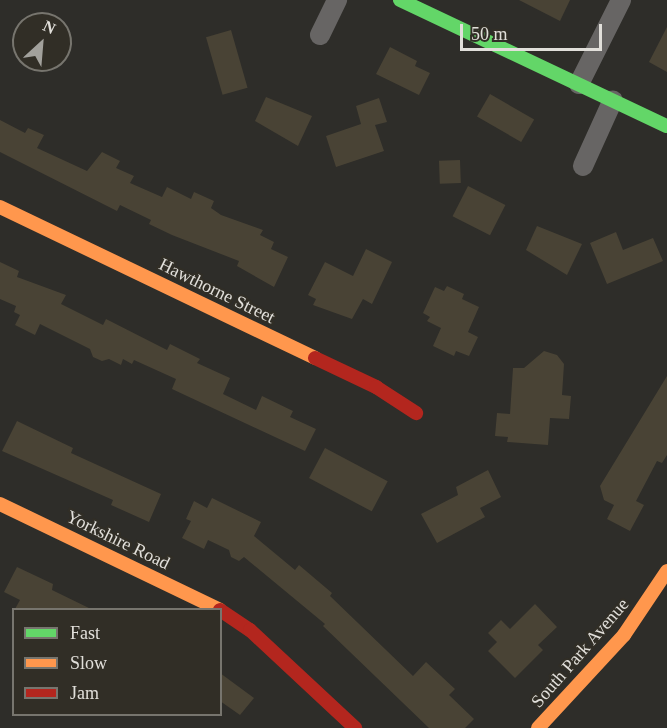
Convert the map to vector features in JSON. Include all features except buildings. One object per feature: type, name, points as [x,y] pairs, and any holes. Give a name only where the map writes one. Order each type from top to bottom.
[{"type":"street","points":[[320,35],[337,0]]},
{"type":"street","points":[[400,0],[667,126]]},
{"type":"street","points":[[579,84],[621,0]]},
{"type":"street","points":[[583,166],[613,100]]},
{"type":"street","name":"Hawthorne Street","points":[[0,207],[376,387],[416,413]]},
{"type":"street","name":"Yorkshire Road","points":[[0,504],[216,608]]},
{"type":"street","name":"South Park Avenue","points":[[538,728],[624,635],[667,570]]},
{"type":"street","name":"Yorkshire Road","points":[[222,611],[250,630],[355,728]]},
{"type":"traffic: fast","points":[[400,0],[667,126]]},
{"type":"traffic: slow","points":[[0,207],[315,358]]},
{"type":"traffic: slow","points":[[0,504],[216,608]]},
{"type":"traffic: slow","points":[[538,728],[624,635],[667,571]]},
{"type":"traffic: jam","points":[[315,358],[376,387],[416,413]]},
{"type":"traffic: jam","points":[[222,611],[250,630],[355,728]]}]
